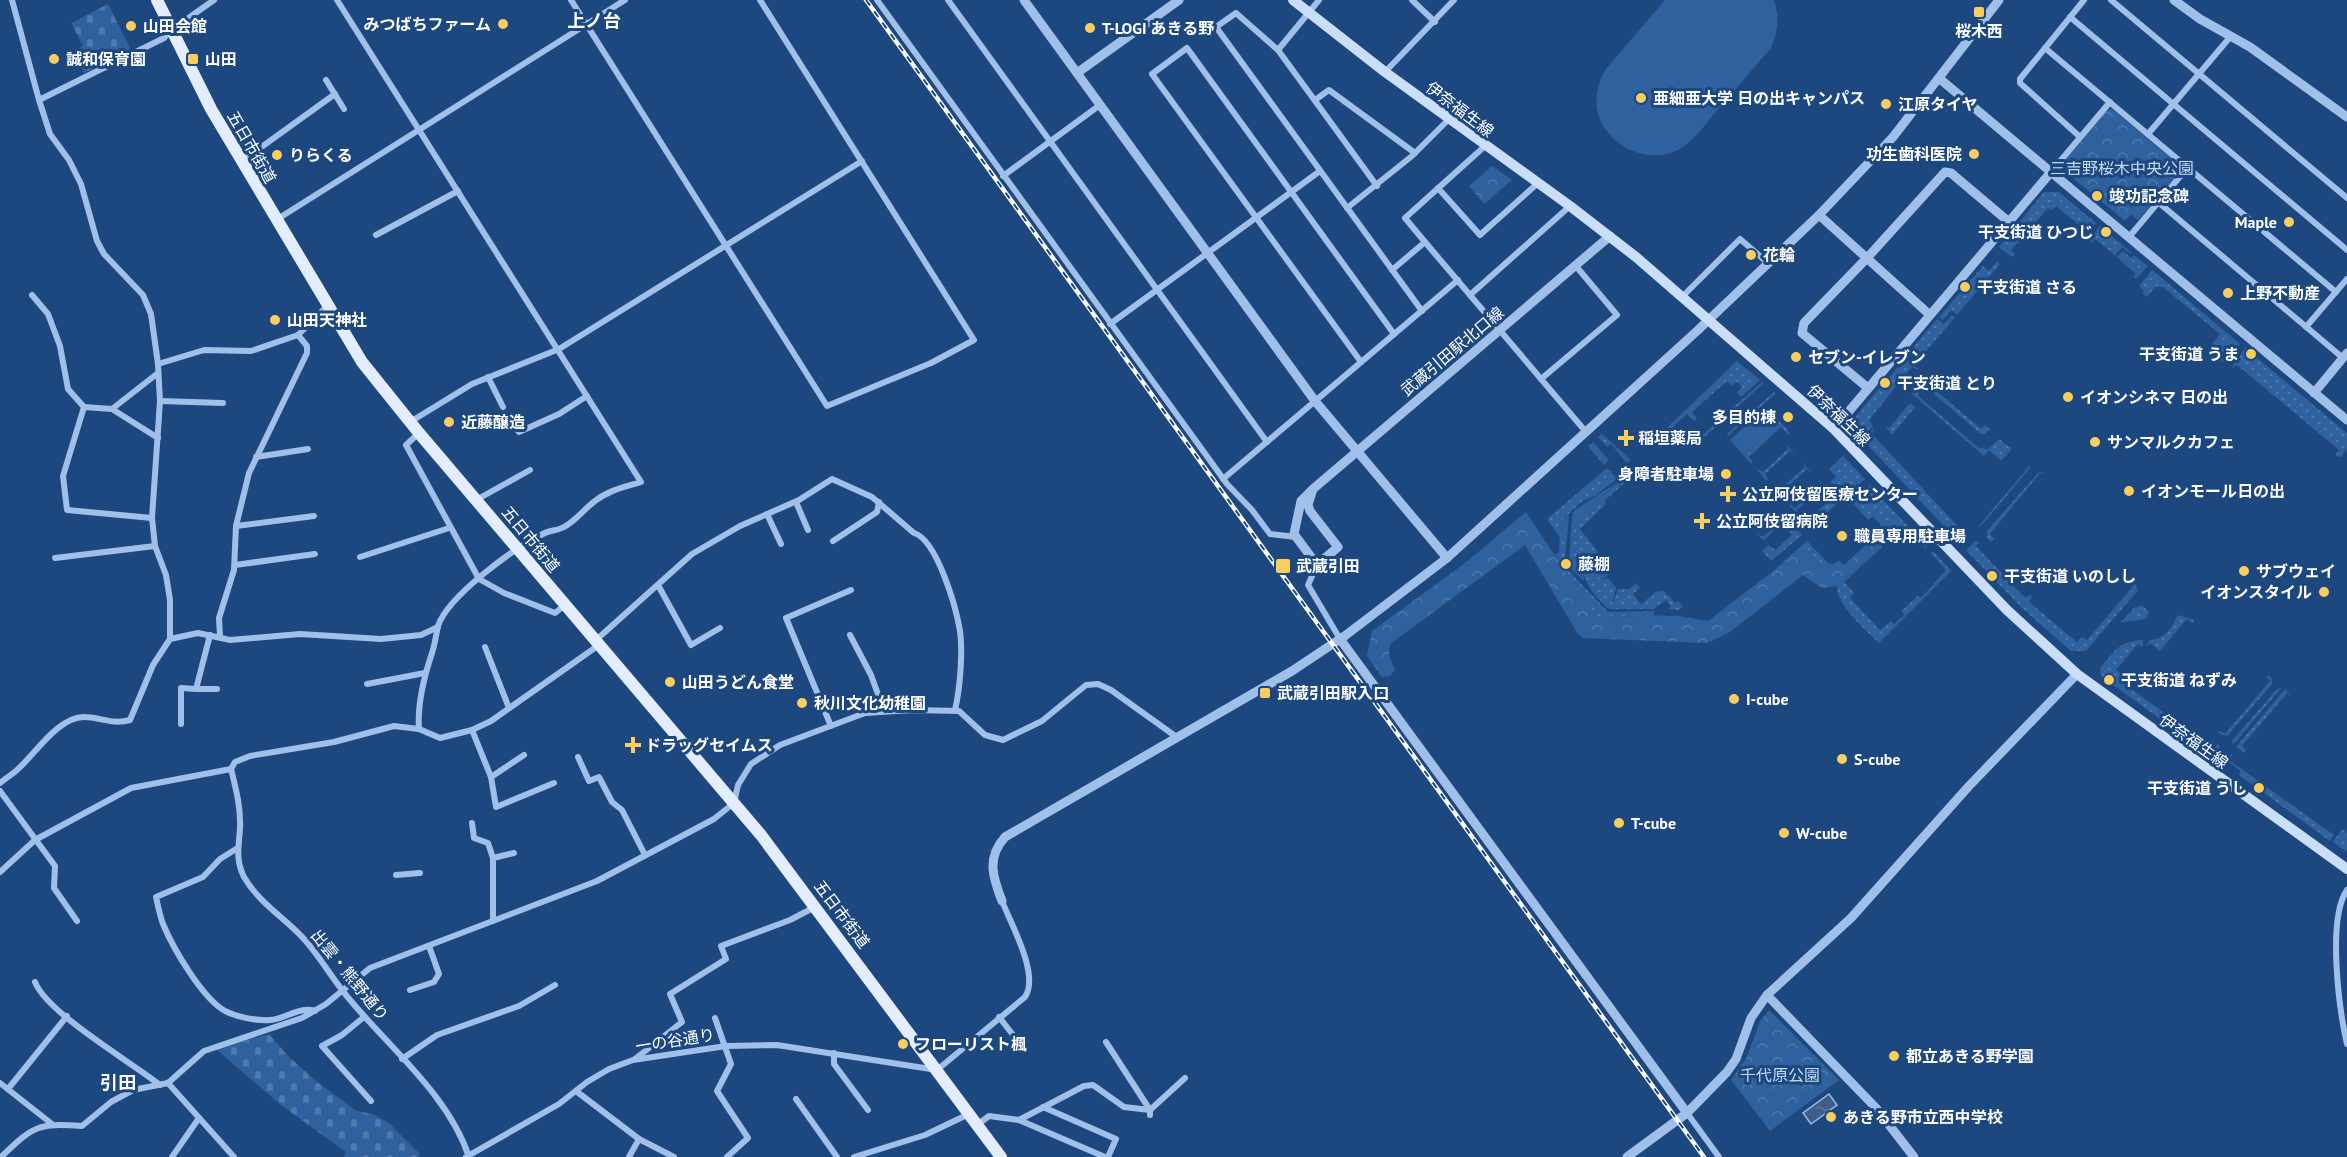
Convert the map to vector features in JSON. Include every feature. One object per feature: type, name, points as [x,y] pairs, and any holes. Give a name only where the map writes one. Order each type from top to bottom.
[{"type":"main road","name":"五日市街道","points":[[157,0],[170,31],[242,161],[362,362],[419,433],[734,803],[938,1066],[945,1082],[973,1120]]},
{"type":"main road","name":"伊奈福生線","points":[[1293,0],[1385,72],[1610,236],[1682,297],[1834,429],[2007,610],[2077,674],[2347,869]]},
{"type":"main road","points":[[973,1120],[998,1156]]},
{"type":"street","points":[[0,783],[20,768],[40,743],[75,720],[83,717],[104,722],[130,720],[153,665],[170,639],[170,600],[166,575],[155,546],[152,518],[160,401],[158,364],[148,304],[143,295],[104,254],[97,241],[81,184],[69,160],[50,134],[12,0]]},
{"type":"street","points":[[39,100],[164,38],[170,31],[214,0]]},
{"type":"street","points":[[338,0],[641,482],[621,486],[596,499],[564,527],[546,532],[518,549],[452,603],[438,627],[438,636],[425,673],[418,712],[419,729]]},
{"type":"street","points":[[571,0],[827,406],[931,363],[974,340],[760,0]]},
{"type":"street","points":[[276,220],[625,0]]},
{"type":"street","points":[[888,0],[879,3],[1223,479],[1252,510],[1270,534],[1296,537],[1317,565]]},
{"type":"street","points":[[948,0],[1267,442]]},
{"type":"street","points":[[1024,0],[1315,401],[1447,558]]},
{"type":"street","points":[[1077,73],[1179,0]]},
{"type":"street","points":[[1278,50],[1319,0]]},
{"type":"street","points":[[1412,0],[1435,22]]},
{"type":"street","points":[[1385,72],[1454,0]]},
{"type":"street","points":[[938,1066],[1025,997],[1030,990],[1031,980],[991,867],[997,846],[1005,837],[1089,787],[1179,739],[1292,671],[1340,639],[1447,558],[1708,320],[1819,215],[1893,137],[1999,0]]},
{"type":"street","points":[[2079,136],[2021,87],[2020,79],[2084,0]]},
{"type":"street","points":[[2111,0],[2347,198]]},
{"type":"street","points":[[2174,0],[2200,19],[2231,36],[2347,117]]},
{"type":"street","points":[[1377,186],[1278,50],[1236,13],[1216,27],[1422,311]]},
{"type":"street","points":[[2070,17],[2347,250]]},
{"type":"street","points":[[2148,134],[2231,36]]},
{"type":"street","points":[[1361,362],[1152,74],[1187,48],[1394,334]]},
{"type":"street","points":[[2045,48],[2336,292]]},
{"type":"street","points":[[1940,79],[2347,420]]},
{"type":"street","points":[[326,80],[344,109]]},
{"type":"street","points":[[1315,100],[1329,90],[1415,153]]},
{"type":"street","points":[[242,161],[335,94]]},
{"type":"street","points":[[1834,429],[2110,102]]},
{"type":"street","points":[[1003,176],[1100,105]]},
{"type":"street","points":[[1347,208],[1415,153],[1449,119]]},
{"type":"street","points":[[1485,146],[1405,218],[1586,432]]},
{"type":"street","points":[[410,422],[443,400],[488,377],[559,349],[862,161]]},
{"type":"street","points":[[2129,237],[2188,167]]},
{"type":"street","points":[[1110,324],[1320,171]]},
{"type":"street","points":[[1868,388],[1802,333],[1801,328],[1946,172],[1951,173],[2009,222]]},
{"type":"street","points":[[1438,188],[1480,235],[1538,183]]},
{"type":"street","points":[[376,235],[458,191]]},
{"type":"street","points":[[2158,202],[2306,327],[2345,356],[2314,393]]},
{"type":"street","points":[[1470,295],[1570,206]]},
{"type":"street","points":[[1819,215],[1930,315]]},
{"type":"street","name":"武蔵引田駅北口線","points":[[1296,537],[1294,534],[1302,501],[1313,489],[1610,236]]},
{"type":"street","points":[[1682,297],[1740,239],[1768,262]]},
{"type":"street","points":[[1392,270],[1425,242]]},
{"type":"street","points":[[1541,380],[1617,315],[1575,266]]},
{"type":"street","points":[[2306,327],[2347,279]]},
{"type":"street","points":[[1223,479],[1458,280]]},
{"type":"street","points":[[32,295],[48,314],[60,346],[69,389],[84,407],[111,409],[158,438]]},
{"type":"street","points":[[158,364],[204,350],[251,351],[298,335],[327,306]]},
{"type":"street","points":[[220,637],[219,618],[235,565],[236,526],[249,473],[307,353],[307,346],[298,335]]},
{"type":"street","points":[[111,409],[158,373]]},
{"type":"street","points":[[488,377],[504,407]]},
{"type":"street","points":[[513,423],[519,432],[558,414],[587,396]]},
{"type":"street","points":[[160,401],[223,403]]},
{"type":"street","points":[[84,407],[63,476],[67,510],[152,518]]},
{"type":"street","points":[[419,433],[406,445],[449,528],[479,579],[504,593],[555,613],[565,604]]},
{"type":"street","points":[[256,457],[308,449]]},
{"type":"street","points":[[476,500],[530,470]]},
{"type":"street","points":[[0,872],[35,840],[141,785],[231,769],[235,762],[250,756],[334,742],[394,726],[419,729],[440,738],[472,730],[508,708],[598,642],[692,554],[740,526],[796,502],[832,479],[879,502],[914,533],[922,535],[942,566],[960,632],[958,696],[955,710]]},
{"type":"street","points":[[1313,489],[1308,505],[1310,511],[1338,547],[1317,565],[1308,585],[1340,639],[1719,1157]]},
{"type":"street","points":[[796,502],[808,530]]},
{"type":"street","points":[[833,541],[877,512],[879,502]]},
{"type":"street","points":[[767,514],[781,544]]},
{"type":"street","points":[[236,526],[314,516]]},
{"type":"street","points":[[360,557],[449,528]]},
{"type":"street","points":[[55,558],[155,546]]},
{"type":"street","points":[[235,565],[315,554]]},
{"type":"street","points":[[658,585],[691,645],[720,628]]},
{"type":"street","points":[[831,726],[786,618],[851,590]]},
{"type":"street","points":[[170,639],[191,634],[210,635],[230,640],[300,634],[381,639],[421,634],[438,627]]},
{"type":"street","points":[[196,688],[210,635]]},
{"type":"street","points":[[850,635],[871,675],[884,711]]},
{"type":"street","points":[[484,647],[508,708]]},
{"type":"street","points":[[367,684],[425,673]]},
{"type":"street","points":[[1627,1157],[1687,1113],[1732,1066],[1751,1018],[1767,995],[1851,918],[1969,786],[2077,674]]},
{"type":"street","points":[[1,1157],[38,1126],[53,1124],[82,1126],[111,1102],[134,1090],[168,1083],[204,1051],[302,1018],[315,1011],[370,968],[597,881],[714,819],[734,803],[738,785],[759,758],[780,745],[852,717],[884,711],[955,710],[960,711],[991,738],[1003,740],[1042,721],[1086,685],[1098,684],[1111,690],[1179,739]]},
{"type":"street","points":[[181,724],[181,688],[217,689]]},
{"type":"street","points":[[472,730],[491,777],[496,807],[554,783]]},
{"type":"street","points":[[491,777],[524,755]]},
{"type":"street","points":[[578,757],[589,781],[599,777],[612,802],[622,810],[645,855]]},
{"type":"street","name":"出雲・熊野通り","points":[[231,769],[239,809],[240,829],[236,849],[249,884],[272,912],[306,942],[336,978],[342,991],[437,1100],[468,1156]]},
{"type":"street","points":[[0,792],[55,866],[54,888],[77,921]]},
{"type":"street","points":[[472,823],[474,838],[489,843],[493,858],[493,921]]},
{"type":"street","points":[[236,849],[220,859],[203,877],[156,897],[163,924],[188,968],[210,998],[224,1010],[241,1017],[271,1020],[309,1009],[315,1011]]},
{"type":"street","points":[[493,858],[514,853]]},
{"type":"street","points":[[396,875],[420,873]]},
{"type":"street","points":[[2347,890],[2338,908],[2337,967],[2339,1005],[2347,1044]]},
{"type":"street","points":[[633,1060],[682,1022],[670,994],[726,959],[721,946],[790,920],[816,906]]},
{"type":"street","points":[[410,990],[434,982],[439,974],[429,946]]},
{"type":"street","points":[[35,982],[47,999],[67,1016],[104,1046],[160,1085]]},
{"type":"street","points":[[402,1059],[437,1035],[519,1006],[555,985]]},
{"type":"street","points":[[1767,995],[1876,1108],[1914,1157]]},
{"type":"street","points":[[8,1089],[67,1016]]},
{"type":"street","points":[[364,1017],[342,1035],[322,1046],[371,1101]]},
{"type":"street","points":[[999,1017],[1017,1040]]},
{"type":"street","points":[[715,1018],[731,1064],[717,1091],[748,1137],[728,1157]]},
{"type":"street","points":[[1106,1042],[1150,1112]]},
{"type":"street","name":"一の谷通り","points":[[468,1156],[560,1104],[609,1069],[633,1060],[726,1046],[777,1046],[913,1065],[938,1066]]},
{"type":"street","points":[[834,1053],[834,1064],[868,1110]]},
{"type":"street","points":[[1150,1112],[1185,1078]]},
{"type":"street","points":[[0,1083],[53,1124]]},
{"type":"street","points":[[168,1083],[234,1157]]},
{"type":"street","points":[[1019,1120],[1084,1086],[1093,1085],[1124,1107],[1150,1112]]},
{"type":"street","points":[[576,1091],[639,1139],[674,1157]]},
{"type":"street","points":[[796,1099],[837,1157]]},
{"type":"street","points":[[854,1157],[989,1116],[1019,1120],[1107,1157],[1116,1139],[1043,1107]]},
{"type":"street","points":[[172,1157],[199,1118]]},
{"type":"street","points":[[629,1157],[639,1139]]},
{"type":"green space","points":[[1665,0],[1774,0],[1777,24],[1771,48],[1696,136],[1673,152],[1663,155],[1642,154],[1622,145],[1606,130],[1597,108],[1597,92],[1605,70]]},
{"type":"green space","points":[[108,4],[131,50],[84,73],[73,51],[83,46],[71,23]]},
{"type":"green space","name":"三吉野桜木中央公園","points":[[2108,109],[2112,109],[2180,166],[2180,171],[2138,220],[2131,214],[2125,221],[2062,169],[2061,165]]},
{"type":"green space","points":[[1492,166],[1512,180],[1484,204],[1469,186]]},
{"type":"green space","points":[[2044,192],[2059,192],[2096,223],[2083,236],[2085,230],[2056,206],[2051,210],[2048,208],[2011,250],[2015,254],[2012,257],[1999,247]]},
{"type":"green space","points":[[2100,226],[2132,253],[2122,247],[2115,255],[2095,239],[2091,243],[2090,239]]},
{"type":"green space","points":[[2123,251],[2131,258],[2134,255],[2148,266],[2137,278],[2133,278],[2136,274],[2117,257]]},
{"type":"green space","points":[[1997,261],[2000,264],[1957,315],[1951,310],[1943,320],[1939,317],[1983,266],[1989,271]]},
{"type":"green space","points":[[2152,270],[2240,344],[2225,362],[2221,361],[2225,356],[2212,344],[2220,334],[2163,287],[2155,287],[2147,297],[2142,293],[2144,290],[2139,286]]},
{"type":"green space","points":[[1952,315],[1955,317],[1922,356],[1925,361],[1910,351],[1937,319],[1944,324]]},
{"type":"green space","points":[[2245,348],[2347,433],[2347,449],[2341,457],[2335,456],[2339,450],[2237,365],[2231,369]]},
{"type":"green space","points":[[1906,357],[1919,370],[1912,367],[1869,420],[1873,426],[1860,438],[1856,433],[1855,417]]},
{"type":"green space","points":[[1737,361],[1760,380],[1741,397],[1737,392],[1742,387],[1737,382],[1731,386],[1727,381],[1692,412],[1697,418],[1694,421],[1687,414],[1674,426],[1688,442],[1681,449],[1684,443],[1676,438],[1660,440],[1662,447],[1659,448],[1653,441]]},
{"type":"green space","points":[[1762,382],[1764,383],[1701,440],[1699,438]]},
{"type":"green space","points":[[1917,386],[1919,397],[1979,448],[1988,449],[1999,439],[2012,449],[2001,461],[1989,450],[1984,456],[1911,393]]},
{"type":"green space","points":[[1933,388],[1981,429],[1985,425],[1990,429],[1985,434],[1981,434],[1934,394]]},
{"type":"green space","points":[[1774,392],[1776,393],[1728,436],[1727,434]]},
{"type":"green space","points":[[1910,403],[1915,407],[1892,435],[1884,425],[1889,428]]},
{"type":"green space","points":[[1767,407],[1790,433],[1788,435],[1781,427],[1749,457],[1753,462],[1751,464],[1730,440],[1732,438],[1747,455],[1775,429],[1771,424],[1774,417]]},
{"type":"green space","points":[[1765,408],[1774,417],[1776,429],[1747,455],[1732,438]]},
{"type":"green space","points":[[1874,428],[1872,434],[1965,534],[1958,541],[1862,439]]},
{"type":"green space","points":[[1602,434],[1631,460],[1627,463],[1611,444],[1607,447],[1598,437]]},
{"type":"green space","points":[[1593,442],[1609,460],[1604,465],[1588,446]]},
{"type":"green space","points":[[1785,443],[1795,455],[1790,451],[1765,474],[1768,479],[1766,481],[1756,468],[1763,472],[1788,449]]},
{"type":"green space","points":[[1843,456],[1865,479],[1845,498],[1830,482],[1836,477],[1829,469]]},
{"type":"green space","points":[[1801,461],[1812,473],[1807,469],[1781,492],[1785,497],[1783,499],[1772,487],[1779,490],[1805,467]]},
{"type":"green space","points":[[2030,465],[2030,468],[1978,527]]},
{"type":"green space","points":[[1607,468],[1612,473],[1561,521],[1562,539],[1567,540],[1564,566],[1608,612],[1607,615],[1678,616],[1596,617],[1572,577],[1570,578],[1555,555],[1559,552],[1560,538],[1547,519]]},
{"type":"green space","points":[[1634,468],[1637,472],[1604,501],[1606,504],[1580,529],[1609,566],[1607,577],[1591,581],[1608,578],[1616,588],[1612,605],[1618,589],[1629,589],[1636,583],[1640,588],[1633,594],[1641,604],[1656,592],[1664,591],[1675,603],[1678,601],[1683,607],[1679,610],[1669,609],[1671,606],[1666,600],[1653,609],[1609,609],[1592,591],[1574,555],[1573,540],[1577,514],[1581,515]]},
{"type":"green space","points":[[2040,471],[2045,475],[2040,473],[1990,534],[1994,539],[1991,542],[1987,538],[1987,531]]},
{"type":"green space","points":[[1612,473],[1617,479],[1595,496],[1578,503]]},
{"type":"green space","points":[[1817,479],[1824,486],[1797,510],[1801,517],[1806,513],[1811,517],[1832,498],[1828,492],[1839,502],[1809,529],[1789,504],[1795,508],[1821,485]]},
{"type":"green space","points":[[1619,481],[1581,515],[1577,515],[1573,551],[1582,567],[1584,581],[1572,570],[1569,563],[1572,515],[1575,510]]},
{"type":"green space","points":[[1870,485],[1899,517],[1844,567],[1820,566],[1803,548],[1772,572],[1807,541],[1828,563],[1833,564],[1839,561],[1844,565],[1872,539],[1868,534],[1874,538],[1883,527],[1873,516],[1868,520],[1852,502],[1862,492],[1867,492],[1865,490]]},
{"type":"green space","points":[[1526,512],[1569,577],[1572,577],[1596,617],[1678,616],[1708,621],[1803,548],[1820,566],[1843,567],[1899,517],[1905,523],[1837,586],[1822,588],[1803,575],[1730,632],[1705,643],[1583,638],[1578,634],[1525,545],[1390,644],[1389,655],[1395,670],[1390,676],[1382,677],[1367,656],[1372,631],[1465,563]]},
{"type":"green space","points":[[1781,512],[1802,535],[1771,561],[1762,551],[1769,545],[1775,550],[1792,535],[1787,529],[1791,525],[1786,519],[1764,540],[1757,533],[1763,537],[1784,518]]},
{"type":"green space","points":[[1569,514],[1567,540],[1562,539],[1561,521]]},
{"type":"green space","points":[[1905,523],[1927,546],[1925,548],[1905,526],[1844,582],[1854,593],[1850,598],[1880,630],[1891,621],[1894,624],[1904,615],[1901,611],[1918,596],[1921,598],[1946,570],[1931,553],[1933,551],[1951,571],[1879,643],[1847,609],[1838,594],[1837,586]]},
{"type":"green space","points":[[1976,541],[1979,542],[1976,546],[2025,598],[2030,595],[2032,597],[2029,602],[2077,642],[2082,637],[2087,640],[2135,584],[2138,590],[2086,651],[2071,651],[2021,607],[1966,550]]},
{"type":"green space","points":[[2142,605],[2149,612],[2146,619],[2121,622],[2134,608]]},
{"type":"green space","points":[[1654,611],[1654,617],[1607,615],[1608,612]]},
{"type":"green space","points":[[2178,615],[2194,620],[2192,623],[2187,619],[2160,651],[2150,643],[2146,647],[2149,640],[2160,638],[2167,632]]},
{"type":"green space","points":[[2143,640],[2143,647],[2138,644],[2116,670],[2122,674],[2118,679],[2213,749],[2218,744],[2220,746],[2214,758],[2101,676],[2100,668],[2118,648],[2128,642]]},
{"type":"green space","points":[[2268,675],[2272,678],[2272,684],[2227,736],[2218,733],[2220,731],[2225,734],[2270,681],[2266,677]]},
{"type":"green space","points":[[2281,688],[2233,745],[2232,741],[2277,689]]},
{"type":"green space","points":[[2285,689],[2291,697],[2287,693],[2242,746],[2246,750],[2244,753],[2236,747]]},
{"type":"green space","points":[[2231,754],[2233,755],[2229,760],[2334,835],[2330,841],[2239,775],[2241,771],[2226,760]]},
{"type":"green space","points":[[2342,829],[2347,833],[2347,852],[2333,842]]},
{"type":"green space","name":"千代原公園","points":[[1769,1010],[1839,1080],[1770,1131],[1731,1080],[1747,1057],[1760,1021]]},
{"type":"green space","points":[[269,1034],[289,1057],[316,1081],[355,1110],[375,1115],[389,1123],[420,1154],[418,1157],[344,1157],[346,1152],[281,1105],[216,1049]]},
{"type":"water","points":[[1829,1094],[1837,1105],[1811,1124],[1803,1113]]},
{"type":"railway","points":[[866,0],[1704,1157]]},
{"type":"place","name":"桜木西","points":[[1979,12]]},
{"type":"place","name":"みつばちファーム","points":[[503,24]]},
{"type":"place","name":"山田会館","points":[[131,26]]},
{"type":"place","name":"T-LOGI あきる野","points":[[1090,28]]},
{"type":"place","name":"誠和保育園","points":[[54,59]]},
{"type":"place","name":"山田","points":[[193,59]]},
{"type":"place","name":"亜細亜大学 日の出キャンパス","points":[[1641,98]]},
{"type":"place","name":"江原タイヤ","points":[[1886,104]]},
{"type":"place","name":"功生歯科医院","points":[[1974,154]]},
{"type":"place","name":"りらくる","points":[[277,155]]},
{"type":"place","name":"竣功記念碑","points":[[2097,196]]},
{"type":"place","name":"Maple","points":[[2289,222]]},
{"type":"place","name":"干支街道 ひつじ","points":[[2106,232]]},
{"type":"place","name":"花輪","points":[[1751,255]]},
{"type":"place","name":"干支街道 さる","points":[[1965,287]]},
{"type":"place","name":"上野不動産","points":[[2228,293]]},
{"type":"place","name":"山田天神社","points":[[275,320]]},
{"type":"place","name":"干支街道 うま","points":[[2251,354]]},
{"type":"place","name":"セブン-イレブン","points":[[1796,357]]},
{"type":"place","name":"干支街道 とり","points":[[1885,383]]},
{"type":"place","name":"イオンシネマ 日の出","points":[[2068,397]]},
{"type":"place","name":"多目的棟","points":[[1788,417]]},
{"type":"place","name":"近藤醸造","points":[[449,422]]},
{"type":"place","name":"稲垣薬局","points":[[1626,438]]},
{"type":"place","name":"サンマルクカフェ","points":[[2095,442]]},
{"type":"place","name":"身障者駐車場","points":[[1726,474]]},
{"type":"place","name":"イオンモール日の出","points":[[2129,491]]},
{"type":"place","name":"公立阿伎留医療センター","points":[[1728,494]]},
{"type":"place","name":"公立阿伎留病院","points":[[1702,521]]},
{"type":"place","name":"職員専用駐車場","points":[[1842,536]]},
{"type":"place","name":"藤棚","points":[[1566,564]]},
{"type":"place","name":"武蔵引田","points":[[1283,566]]},
{"type":"place","name":"サブウェイ","points":[[2244,571]]},
{"type":"place","name":"干支街道 いのしし","points":[[1992,576]]},
{"type":"place","name":"イオンスタイル","points":[[2324,592]]},
{"type":"place","name":"干支街道 ねずみ","points":[[2109,680]]},
{"type":"place","name":"山田うどん食堂","points":[[670,682]]},
{"type":"place","name":"武蔵引田駅入口","points":[[1265,693]]},
{"type":"place","name":"I-cube","points":[[1734,699]]},
{"type":"place","name":"秋川文化幼稚園","points":[[802,703]]},
{"type":"place","name":"ドラッグセイムス","points":[[633,745]]},
{"type":"place","name":"S-cube","points":[[1842,759]]},
{"type":"place","name":"干支街道 うし","points":[[2259,788]]},
{"type":"place","name":"T-cube","points":[[1619,823]]},
{"type":"place","name":"W-cube","points":[[1784,833]]},
{"type":"place","name":"フローリスト楓","points":[[903,1044]]},
{"type":"place","name":"都立あきる野学園","points":[[1894,1056]]},
{"type":"place","name":"あきる野市立西中学校","points":[[1831,1117]]},
{"type":"district","name":"上ノ台","points":[[594,20]]},
{"type":"district","name":"引田","points":[[118,1082]]}]
